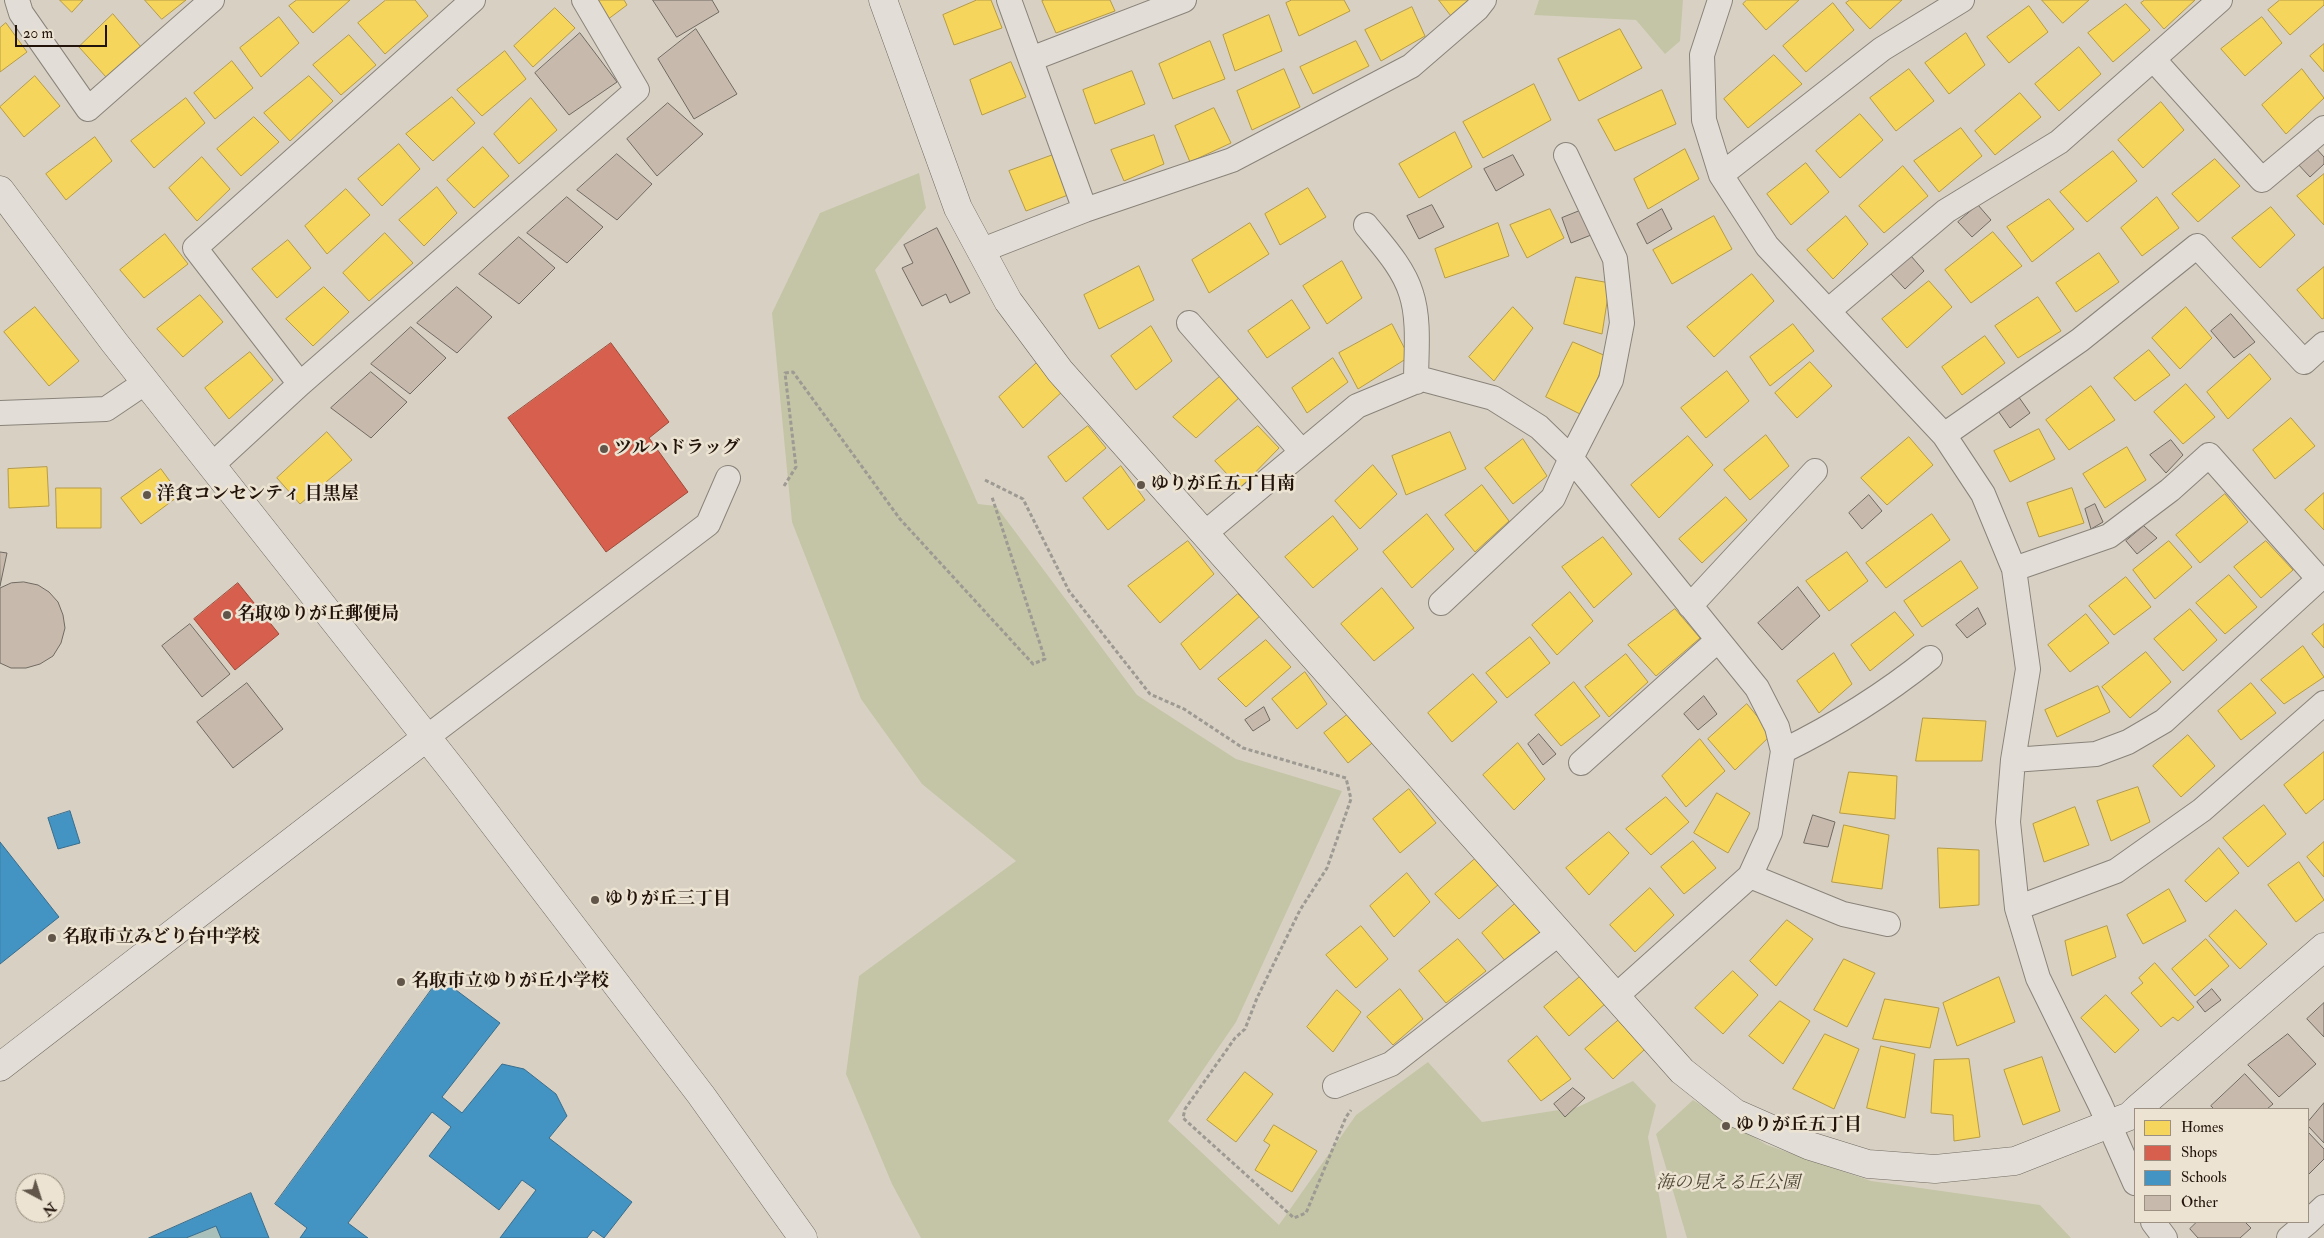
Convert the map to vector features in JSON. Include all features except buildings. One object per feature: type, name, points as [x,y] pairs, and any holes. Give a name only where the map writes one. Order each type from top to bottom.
[{"type":"street","points":[[17,0],[21,13],[88,109],[212,0]]},
{"type":"street","points":[[300,384],[195,248],[474,0]]},
{"type":"street","points":[[211,466],[300,384],[637,90],[584,0]]},
{"type":"street","points":[[883,0],[958,208],[1008,301],[1060,371],[1558,934],[1682,1071],[1735,1114],[1810,1146],[1868,1164],[1935,1169],[2015,1161],[2130,1116],[2134,1112]]},
{"type":"street","points":[[1009,0],[1085,210]]},
{"type":"street","points":[[1031,59],[1184,0]]},
{"type":"street","points":[[980,251],[1085,210],[1232,160],[1411,66],[1477,9],[1484,0]]},
{"type":"street","points":[[1720,0],[1702,55],[1704,120],[1721,175],[1767,246],[1944,435],[1982,494],[2014,569],[2028,669],[2013,760],[2008,822],[2017,908],[2038,978],[2109,1124],[2134,1181]]},
{"type":"street","points":[[1721,175],[1882,49],[1962,0]]},
{"type":"street","points":[[1828,311],[1946,211],[2059,142],[2220,0]]},
{"type":"street","points":[[2154,60],[2262,180],[2324,128]]},
{"type":"street","points":[[1441,603],[1554,498],[1571,458],[1611,380],[1622,322],[1615,259],[1566,155]]},
{"type":"street","points":[[0,190],[211,466],[427,737],[701,1095],[803,1238]]},
{"type":"street","points":[[1366,225],[1397,264],[1411,293],[1415,322],[1416,382]]},
{"type":"street","points":[[1944,435],[2080,340],[2197,246],[2304,362],[2324,344]]},
{"type":"street","points":[[1190,323],[1302,452]]},
{"type":"street","points":[[1204,534],[1357,406],[1422,379],[1493,398],[1539,427],[1571,458],[1757,688],[1776,727],[1783,751],[1770,832],[1750,876],[1615,997]]},
{"type":"street","points":[[0,413],[106,409],[146,382]]},
{"type":"street","points":[[2013,760],[2096,754],[2128,742],[2164,720],[2320,579],[2209,455],[2170,490],[2109,536],[2014,569]]},
{"type":"street","points":[[1690,606],[1815,471]]},
{"type":"street","points":[[0,1067],[427,737],[708,524],[728,478]]},
{"type":"street","points":[[1581,763],[1718,640]]},
{"type":"street","points":[[1783,751],[1818,734],[1891,689],[1930,658]]},
{"type":"street","points":[[2017,908],[2116,871],[2202,810],[2324,703]]},
{"type":"street","points":[[1750,876],[1843,914],[1888,924]]},
{"type":"street","points":[[1335,1086],[1391,1064],[1558,934]]},
{"type":"street","points":[[2138,1108],[2324,947]]},
{"type":"street","points":[[2309,1221],[2324,1207]]},
{"type":"street","points":[[2154,1223],[2165,1238]]},
{"type":"street","points":[[2289,1238],[2307,1223]]},
{"type":"path","points":[[784,486],[796,467],[786,373],[793,372],[900,519],[1034,664],[1045,659],[992,497]]},
{"type":"path","points":[[985,480],[1023,499],[1069,592],[1150,694],[1184,709],[1243,748],[1346,778],[1351,799],[1327,868],[1300,910],[1257,998],[1245,1029],[1235,1038],[1185,1109],[1183,1118],[1294,1218],[1306,1213],[1346,1117],[1352,1109]]},
{"type":"green space","points":[[1539,0],[1683,0],[1680,41],[1665,54],[1636,20],[1534,15]]},
{"type":"green space","points":[[919,173],[926,208],[875,270],[978,504],[996,506],[1137,695],[1236,759],[1342,791],[1236,1022],[1168,1121],[1279,1225],[1356,1115],[1428,1062],[1482,1122],[1578,1107],[1633,1081],[1656,1105],[1648,1137],[1667,1238],[921,1238],[892,1184],[846,1074],[859,976],[1016,861],[922,784],[861,699],[792,522],[772,313],[820,213]]},
{"type":"green space","name":"海の見える丘公園","points":[[1693,1100],[1767,1145],[1871,1181],[2040,1205],[2071,1238],[1687,1238],[1656,1134]]},
{"type":"water","points":[[216,1226],[221,1238],[186,1238]]},
{"type":"place","name":"ツルハドラッグ","points":[[604,449]]},
{"type":"place","name":"ゆりが丘五丁目南","points":[[1141,485]]},
{"type":"place","name":"洋食コンセンティ 目黒屋","points":[[147,495]]},
{"type":"place","name":"名取ゆりが丘郵便局","points":[[227,615]]},
{"type":"place","name":"ゆりが丘三丁目","points":[[595,900]]},
{"type":"place","name":"名取市立みどり台中学校","points":[[52,938]]},
{"type":"place","name":"名取市立ゆりが丘小学校","points":[[401,982]]},
{"type":"place","name":"ゆりが丘五丁目","points":[[1726,1126]]}]
